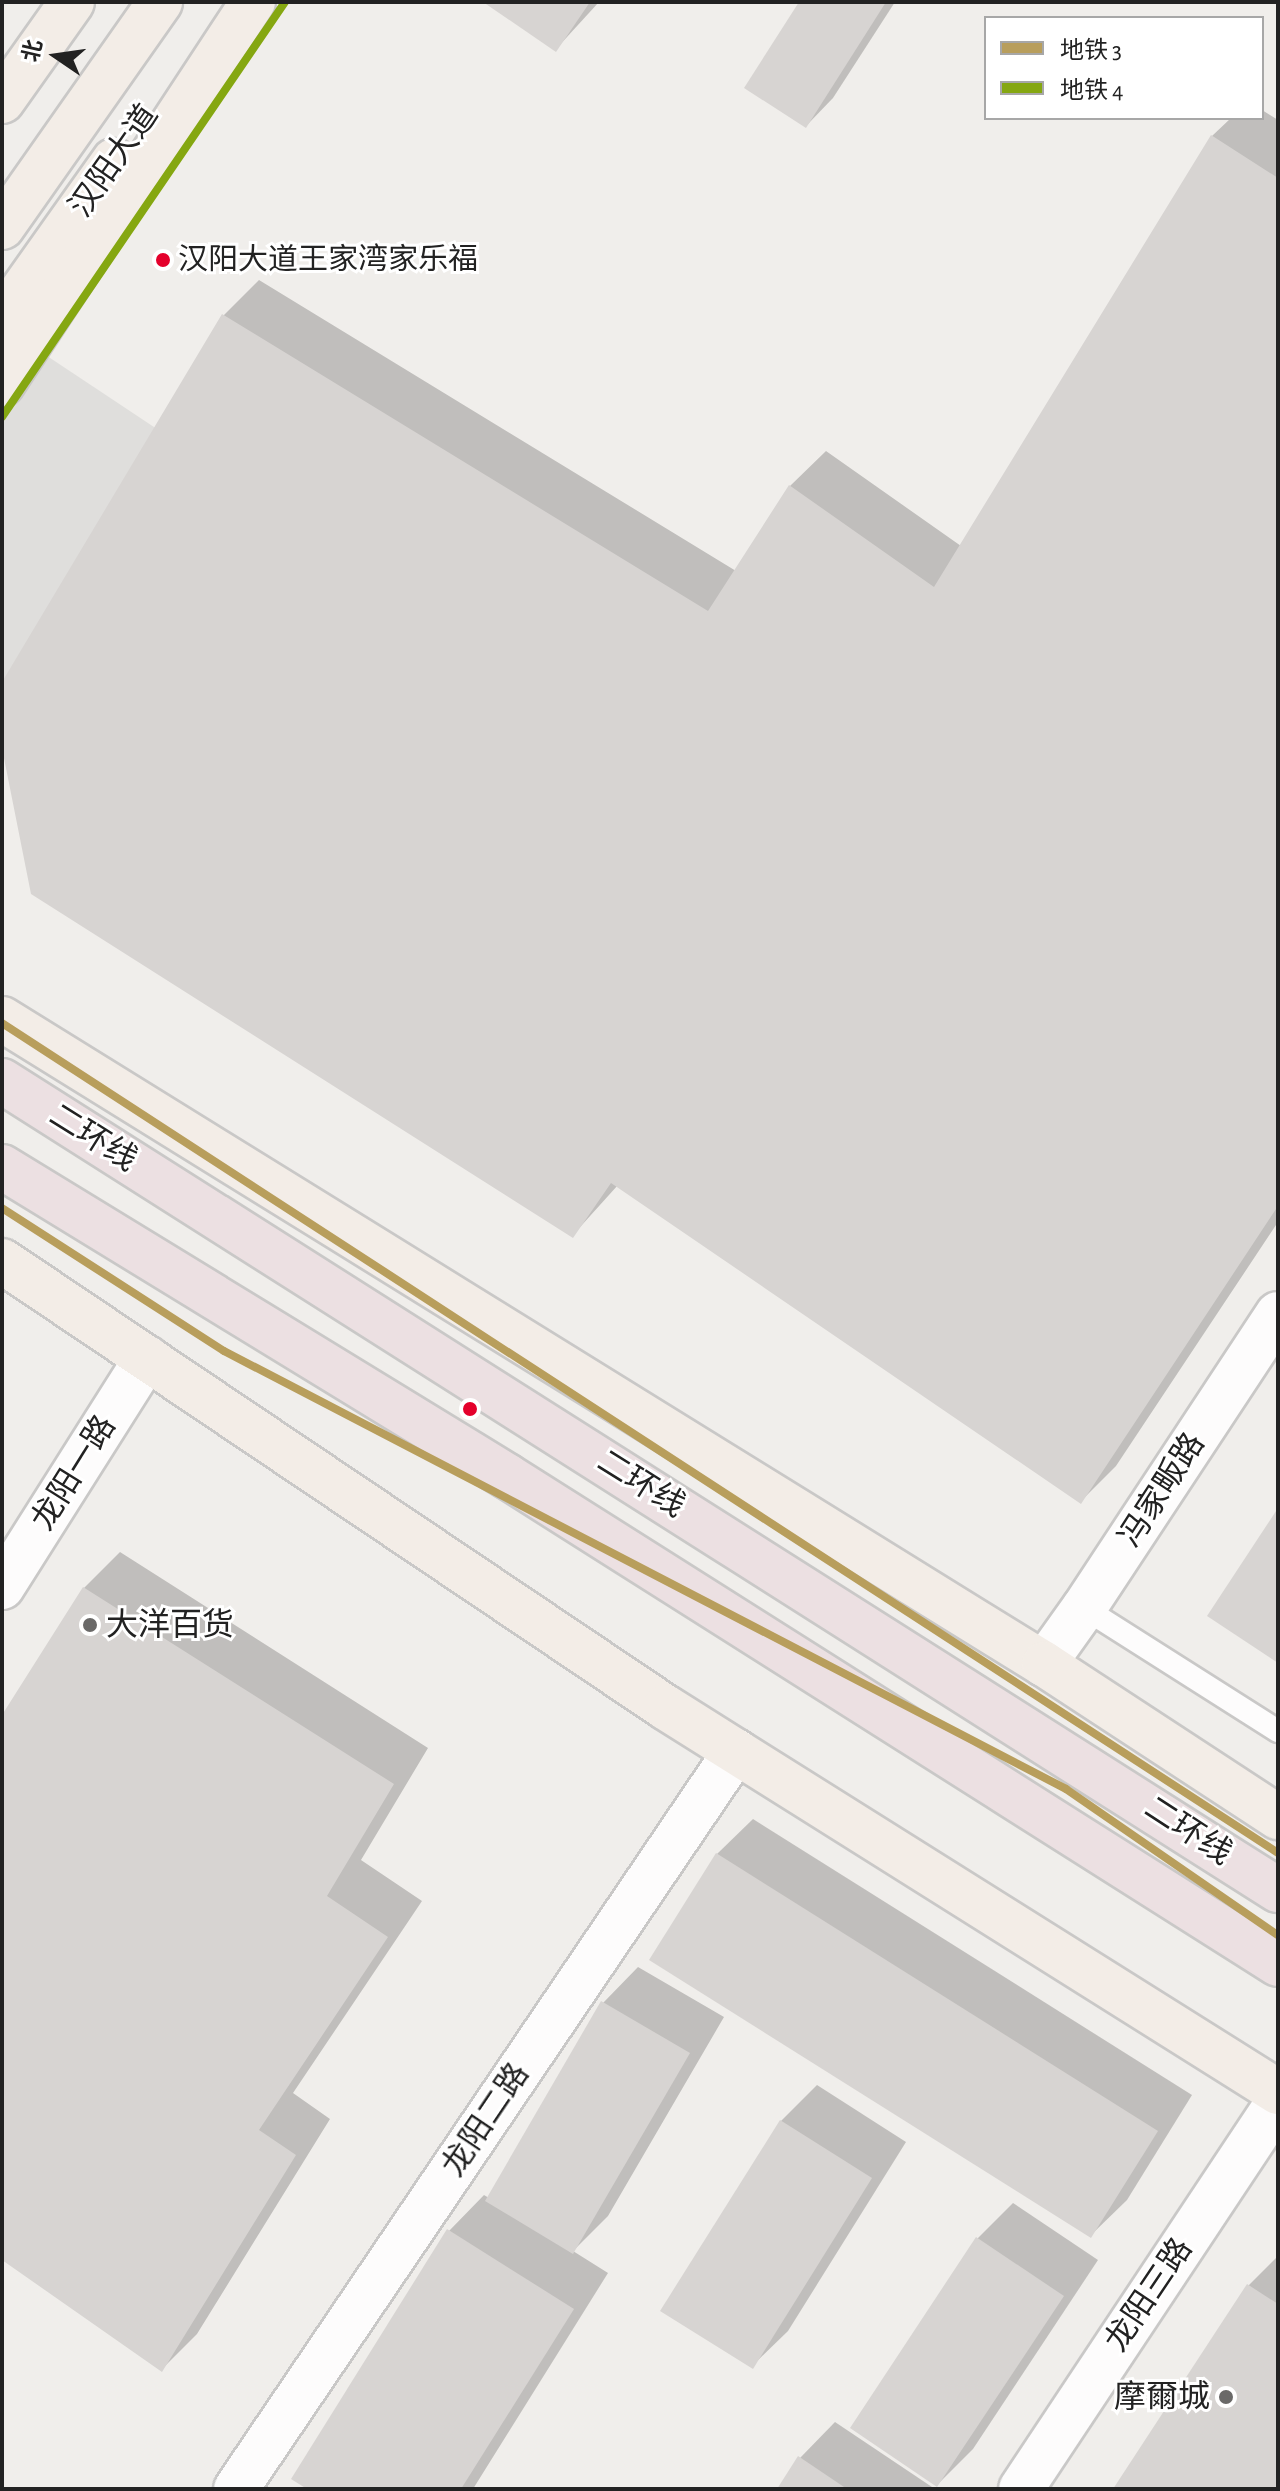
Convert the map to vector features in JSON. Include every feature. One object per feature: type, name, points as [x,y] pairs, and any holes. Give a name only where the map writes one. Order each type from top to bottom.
[{"type":"highway","name":"二环线","points":[[2,1081],[1116,1784],[1278,1890]]},
{"type":"highway","name":"二环线","points":[[2,1167],[507,1476],[1278,1964]]},
{"type":"highway","points":[[1116,1784],[1278,1855]]},
{"type":"highway","name":"二环线","points":[[1094,1847],[1278,1992]]},
{"type":"main road","points":[[2,101],[72,2]]},
{"type":"main road","name":"汉阳大道","points":[[2,227],[160,2]]},
{"type":"main road","name":"汉阳大道","points":[[2,319],[227,2]]},
{"type":"main road","name":"汉阳大道","points":[[2,384],[253,2]]},
{"type":"main road","points":[[2,1019],[1044,1664],[1278,1817]]},
{"type":"main road","points":[[2,1261],[736,1751],[1278,2092]]},
{"type":"street","name":"冯家畈路","points":[[1044,1664],[1278,1314]]},
{"type":"street","name":"龙阳一路","points":[[2,1587],[147,1358]]},
{"type":"street","name":"龙阳二路","points":[[236,2489],[736,1751]]},
{"type":"street","name":"龙阳三路","points":[[1021,2489],[1278,2102]]},
{"type":"lane","points":[[1084,1608],[1278,1731]]},
{"type":"shaded area","points":[[2,326],[163,433],[2,722]]},
{"type":"building","points":[[483,2],[590,2],[556,52]]},
{"type":"building","points":[[799,2],[886,2],[806,128],[744,88]]},
{"type":"building","points":[[1211,135],[1278,178],[1278,1206],[1081,1504],[611,1183],[573,1238],[31,894],[2,748],[2,682],[222,314],[708,611],[789,485],[934,587]]},
{"type":"building","points":[[1278,1508],[1278,1663],[1207,1616]]},
{"type":"building","points":[[83,1587],[394,1784],[327,1896],[388,1937],[259,2130],[296,2155],[162,2372],[2,2260],[2,1715]]},
{"type":"building","points":[[716,1853],[1158,2131],[1091,2238],[649,1960]]},
{"type":"building","points":[[601,2001],[690,2053],[573,2254],[485,2201]]},
{"type":"building","points":[[780,2120],[872,2178],[753,2369],[660,2311]]},
{"type":"building","points":[[447,2229],[574,2309],[461,2489],[307,2489],[291,2479]]},
{"type":"building","points":[[976,2237],[1064,2296],[937,2487],[850,2428]]},
{"type":"building","name":"摩爾城","points":[[1247,2284],[1278,2304],[1278,2489],[1113,2489]]},
{"type":"building","points":[[798,2456],[847,2489],[777,2489]]},
{"type":"metro line","name":"4","points":[[2,417],[285,2]]},
{"type":"metro line","name":"3","points":[[2,1023],[1278,1853]]},
{"type":"metro line","name":"3","points":[[2,1208],[224,1351],[1066,1789],[1278,1935]]},
{"type":"place","name":"汉阳大道王家湾家乐福","points":[[163,260]]},
{"type":"place","name":"大洋百货","points":[[90,1625]]},
{"type":"place","name":"摩爾城","points":[[1226,2397]]}]
